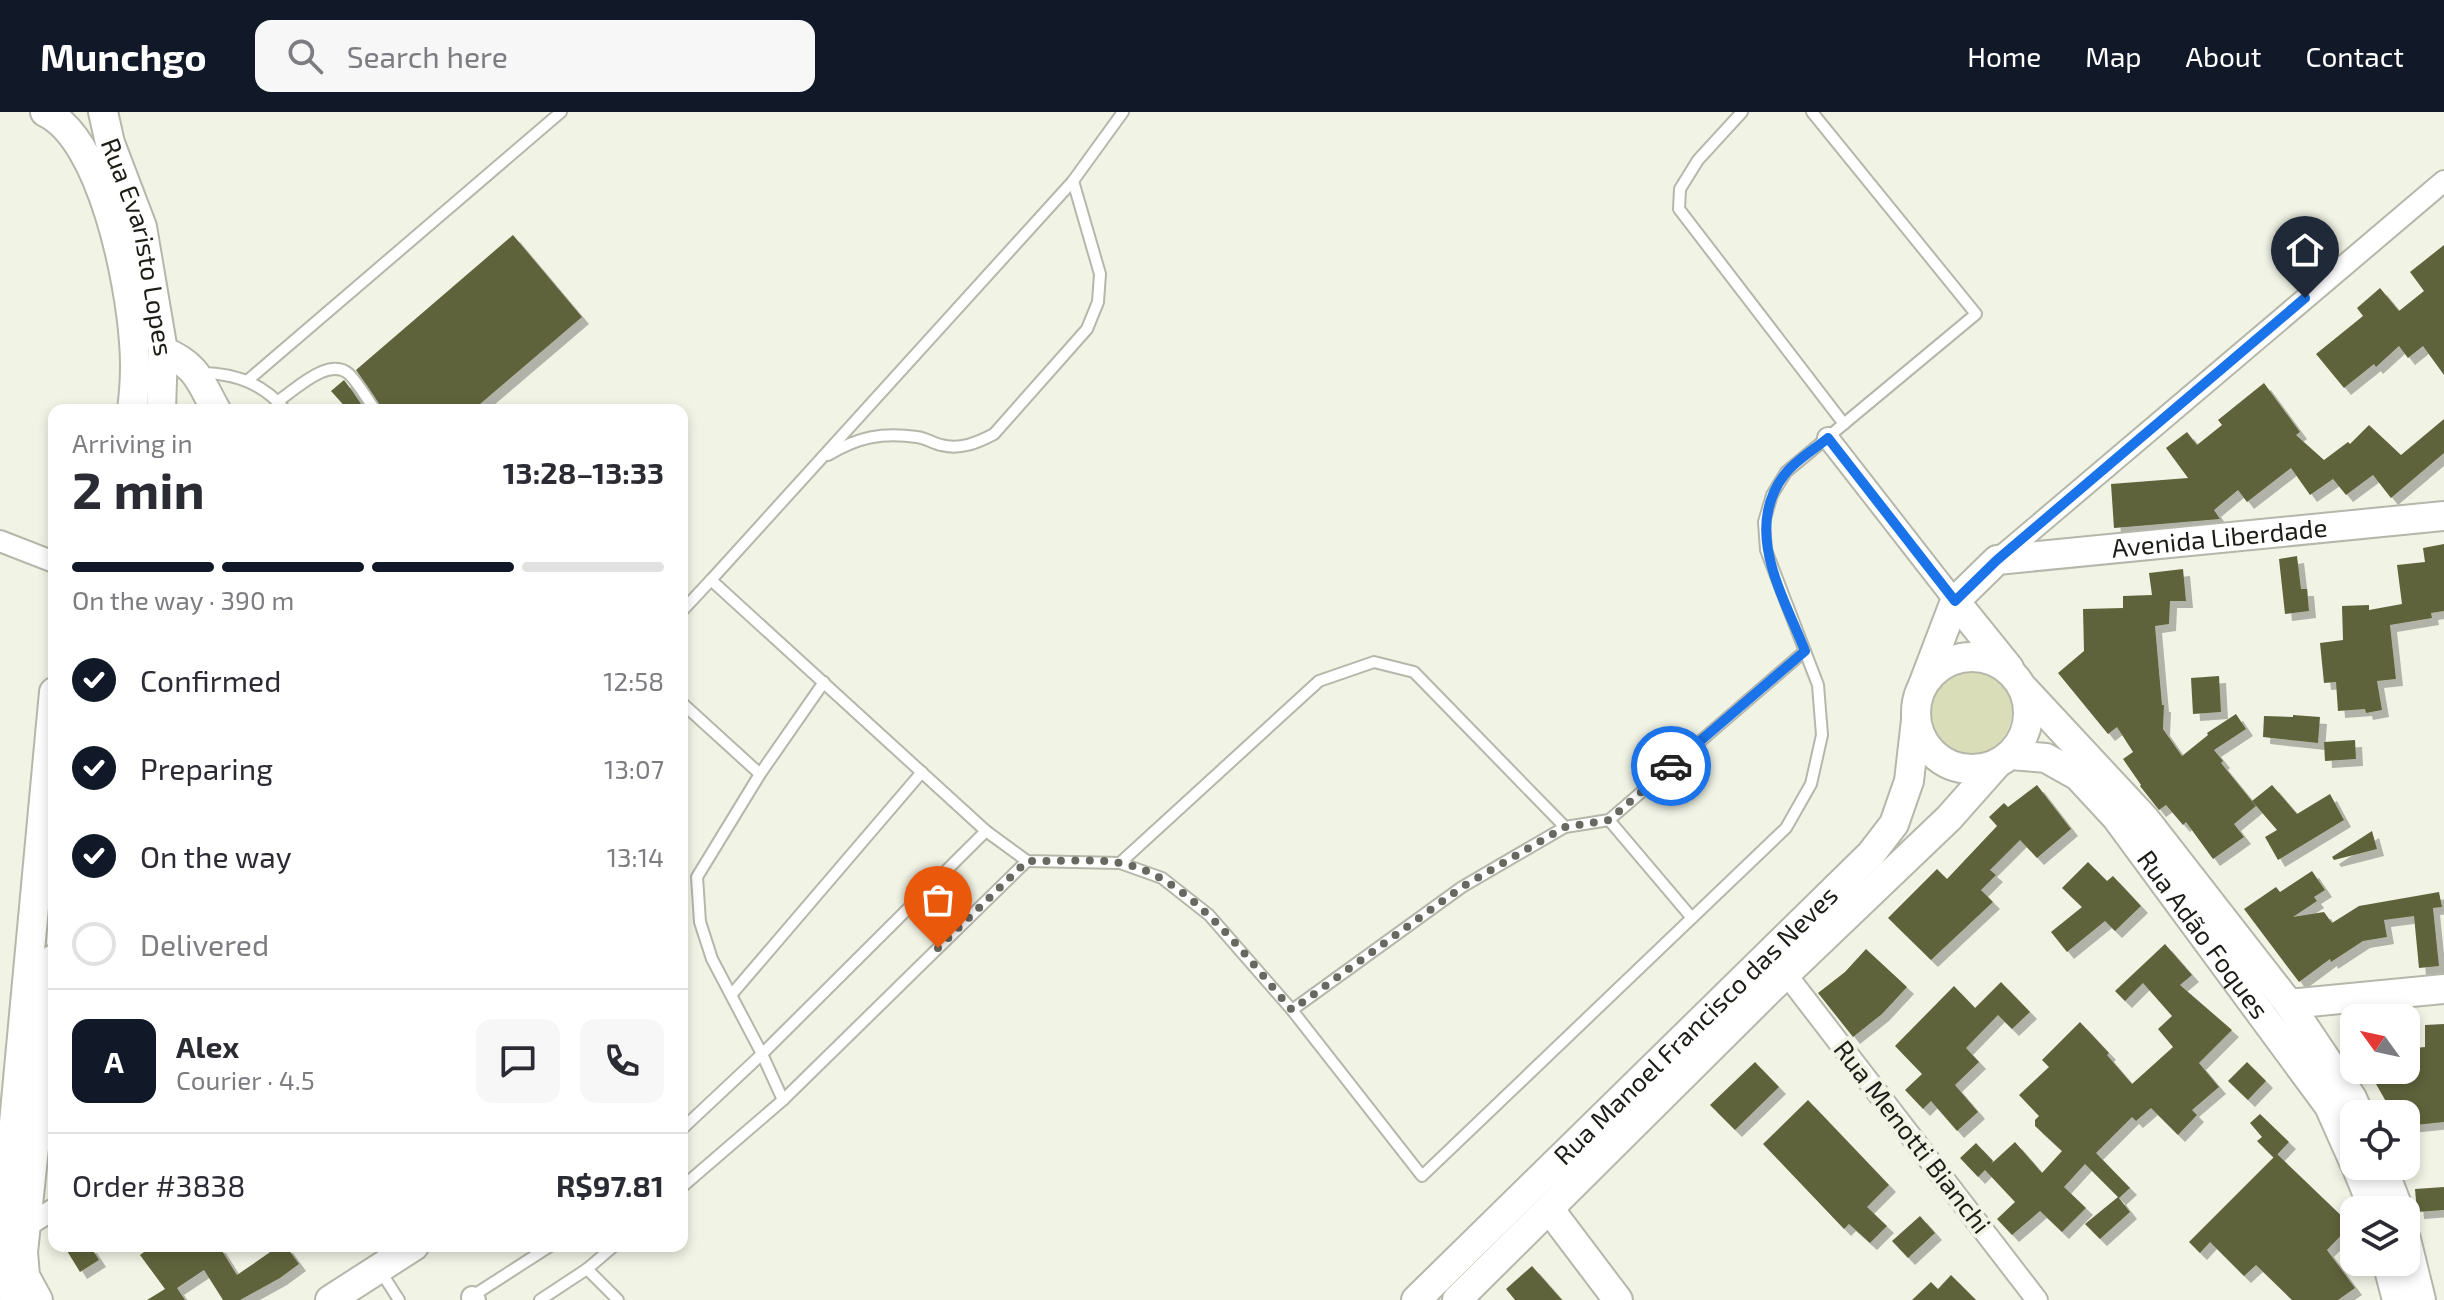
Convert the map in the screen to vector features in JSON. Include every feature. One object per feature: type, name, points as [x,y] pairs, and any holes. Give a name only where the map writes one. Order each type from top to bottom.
[{"type":"main road","name":"Rua Evaristo Lopes","points":[[45,112],[58,118],[80,146],[117,235],[134,340],[133,404]]},
{"type":"main road","name":"Rua Evaristo Lopes","points":[[103,112],[110,143],[142,227],[163,351],[182,359],[195,373],[213,404]]},
{"type":"main road","points":[[161,404],[163,351]]},
{"type":"main road","name":"Avenida Liberdade","points":[[1997,560],[2444,516]]},
{"type":"main road","points":[[1923,685],[1935,670],[1949,661],[1984,657],[2000,664],[2019,682],[2029,706],[2028,724],[2022,741],[2003,760],[1979,770],[1961,769],[1944,763],[1930,752],[1916,720],[1917,702],[1923,685],[1955,601],[1997,560]]},
{"type":"main road","name":"Rua Adão Foques","points":[[1955,601],[2019,682],[2145,819],[2289,1004],[2353,1100]]},
{"type":"main road","name":"Rua Manoel Francisco das Neves","points":[[1416,1300],[1871,854],[1894,824],[1909,781],[1916,720]]},
{"type":"main road","points":[[15,1300],[3,1265],[3,1241],[48,757]]},
{"type":"main road","name":"Rua Adão Foques","points":[[2003,760],[2046,758],[2078,776],[2116,817],[2329,1106],[2340,1131]]},
{"type":"main road","name":"Rua Manoel Francisco das Neves","points":[[1457,1300],[1786,974],[1949,818],[2003,760]]},
{"type":"main road","points":[[2289,1004],[2444,989]]},
{"type":"main road","points":[[38,1300],[25,1276],[23,1252],[48,1016]]},
{"type":"main road","points":[[1550,1210],[1618,1300]]},
{"type":"main road","points":[[330,1300],[365,1282],[406,1252]]},
{"type":"main road","points":[[2391,1276],[2397,1300]]},
{"type":"main road","points":[[2415,1276],[2421,1300]]},
{"type":"street","points":[[1997,560],[2444,181]]},
{"type":"street","points":[[1828,438],[1955,601]]},
{"type":"street","points":[[0,541],[48,560]]},
{"type":"street","name":"Rua Menotti Bianchi","points":[[1786,974],[2037,1300]]},
{"type":"street","points":[[26,1224],[48,1213]]},
{"type":"lane","points":[[247,381],[561,112]]},
{"type":"lane","points":[[688,605],[1073,181],[1123,112]]},
{"type":"lane","points":[[1742,112],[1698,160],[1680,189],[1679,209],[1844,424]]},
{"type":"lane","points":[[711,580],[986,831],[1027,861],[1120,863],[1162,878],[1209,915],[1292,1010],[1422,1176],[1786,828],[1811,784],[1822,735],[1818,685],[1766,550],[1764,522],[1772,495],[1786,472],[1976,314],[1812,112]]},
{"type":"lane","points":[[818,461],[850,442],[885,434],[922,437],[941,445],[959,447],[978,443],[994,434],[1087,329],[1098,302],[1100,274],[1073,181]]},
{"type":"lane","points":[[284,404],[325,370],[338,368],[348,374],[370,404]]},
{"type":"lane","points":[[195,373],[222,373],[258,385],[280,404]]},
{"type":"lane","points":[[1292,1010],[1462,887],[1565,827],[1609,820],[1805,651]]},
{"type":"lane","points":[[1120,863],[1319,681],[1374,662],[1414,672],[1565,827]]},
{"type":"lane","points":[[783,1100],[712,959],[700,922],[697,877],[760,774],[824,682]]},
{"type":"lane","points":[[688,708],[760,774]]},
{"type":"lane","points":[[732,994],[922,772]]},
{"type":"lane","points":[[1609,820],[1692,918]]},
{"type":"lane","points":[[688,1123],[986,831]]},
{"type":"lane","points":[[688,1182],[783,1100],[1027,861]]},
{"type":"lane","points":[[471,1299],[541,1252]]},
{"type":"lane","points":[[540,1300],[607,1252]]},
{"type":"lane","points":[[587,1269],[618,1300]]},
{"type":"lane","points":[[365,1282],[399,1300]]},
{"type":"green space","points":[[1968,667],[1993,674],[2005,686],[2012,711],[2005,736],[1993,748],[1968,755],[1943,748],[1931,736],[1924,711],[1931,686],[1943,674]]},
{"type":"building","points":[[513,235],[582,317],[480,404],[379,404],[356,370]]},
{"type":"building","points":[[2444,245],[2444,375],[2423,346],[2408,358],[2399,346],[2376,367],[2374,364],[2344,388],[2316,354],[2363,316],[2357,308],[2380,288],[2399,311],[2424,291],[2410,272]]},
{"type":"building","points":[[344,380],[361,404],[343,404],[331,391]]},
{"type":"building","points":[[2264,383],[2300,432],[2296,435],[2324,460],[2348,442],[2350,444],[2369,425],[2401,455],[2444,419],[2444,453],[2391,498],[2373,475],[2346,495],[2333,479],[2310,495],[2291,468],[2247,502],[2238,490],[2214,510],[2220,519],[2114,528],[2111,484],[2188,478],[2166,448],[2187,432],[2197,445],[2222,425],[2218,420]]},
{"type":"building","points":[[2444,544],[2444,611],[2431,613],[2432,618],[2390,625],[2396,679],[2377,681],[2382,710],[2366,713],[2365,709],[2338,711],[2336,682],[2324,683],[2320,643],[2343,640],[2342,606],[2369,605],[2369,610],[2402,604],[2397,565],[2425,562],[2423,548]]},
{"type":"building","points":[[2297,556],[2301,589],[2307,589],[2309,611],[2285,614],[2279,559]]},
{"type":"building","points":[[2183,569],[2186,601],[2170,601],[2169,624],[2155,626],[2164,705],[2163,729],[2182,756],[2207,733],[2236,714],[2246,729],[2214,750],[2256,806],[2234,824],[2244,837],[2213,859],[2186,822],[2183,825],[2166,805],[2159,810],[2140,786],[2123,759],[2133,752],[2117,727],[2108,734],[2058,673],[2084,651],[2083,609],[2123,608],[2123,596],[2152,595],[2149,573]]},
{"type":"building","points":[[2219,676],[2221,712],[2193,714],[2191,678]]},
{"type":"building","points":[[2264,716],[2320,717],[2318,743],[2263,737]]},
{"type":"building","points":[[2355,740],[2356,759],[2325,761],[2324,742]]},
{"type":"building","points":[[2037,785],[2071,829],[2037,858],[2020,840],[1990,870],[1996,875],[1981,890],[1993,902],[1931,960],[1888,918],[1937,869],[1947,879],[1997,826],[1989,817],[2004,803],[2008,807]]},
{"type":"building","points":[[2272,785],[2297,814],[2330,794],[2344,820],[2278,860],[2265,837],[2277,830],[2252,801]]},
{"type":"building","points":[[2372,831],[2377,849],[2334,860],[2332,857]]},
{"type":"building","points":[[2088,862],[2107,881],[2113,876],[2141,906],[2115,931],[2105,921],[2067,952],[2051,932],[2082,907],[2062,888]]},
{"type":"building","points":[[2312,871],[2325,890],[2314,897],[2317,901],[2293,917],[2324,912],[2332,923],[2359,906],[2439,892],[2442,907],[2433,908],[2439,966],[2419,968],[2414,916],[2384,920],[2387,937],[2363,941],[2331,962],[2330,959],[2299,982],[2244,909],[2276,887],[2280,892]]},
{"type":"building","points":[[2165,944],[2192,975],[2180,985],[2232,1030],[2199,1063],[2219,1087],[2192,1110],[2197,1115],[2178,1135],[2151,1108],[2136,1121],[2132,1117],[2096,1153],[2130,1188],[2119,1198],[2130,1212],[2100,1239],[2085,1224],[2118,1197],[2085,1164],[2064,1187],[2086,1208],[2062,1232],[2040,1211],[2012,1235],[1997,1219],[2015,1202],[1985,1170],[1978,1177],[1960,1158],[1976,1143],[1993,1161],[1991,1164],[2015,1142],[2042,1173],[2062,1151],[2035,1126],[2039,1116],[2019,1095],[2049,1067],[2042,1060],[2080,1022],[2132,1084],[2173,1047],[2158,1029],[2172,1016],[2143,983],[2125,1001],[2115,991]]},
{"type":"building","points":[[1866,949],[1907,987],[1882,1014],[1853,1037],[1818,993],[1845,972]]},
{"type":"building","points":[[2001,982],[2030,1012],[2012,1029],[1998,1015],[1966,1048],[1979,1062],[1955,1085],[1978,1112],[1957,1131],[1931,1101],[1923,1109],[1905,1090],[1922,1074],[1895,1046],[1954,986],[1975,1008]]},
{"type":"building","points":[[2444,1024],[2444,1122],[2420,1125],[2420,1100],[2385,1100],[2376,1084],[2420,1084],[2420,1048],[2425,1047],[2425,1025]]},
{"type":"building","points":[[1755,1062],[1779,1087],[1735,1130],[1710,1105]]},
{"type":"building","points":[[2247,1062],[2266,1081],[2248,1100],[2228,1081]]},
{"type":"building","points":[[1808,1100],[1889,1185],[1867,1207],[1887,1226],[1870,1243],[1849,1224],[1844,1229],[1763,1144]]},
{"type":"building","points":[[2260,1114],[2289,1142],[2274,1158],[2257,1141],[2262,1137],[2250,1123]]},
{"type":"building","points":[[2277,1154],[2340,1214],[2340,1236],[2327,1250],[2340,1268],[2340,1276],[2346,1276],[2355,1288],[2338,1300],[2292,1300],[2256,1265],[2244,1276],[2210,1242],[2200,1253],[2189,1242]]},
{"type":"building","points":[[2444,1187],[2444,1210],[2420,1212],[2420,1196],[2416,1196],[2415,1189]]},
{"type":"building","points":[[1920,1216],[1935,1233],[1908,1258],[1892,1241]]},
{"type":"building","points":[[68,1252],[94,1252],[99,1260],[80,1272]]},
{"type":"building","points":[[144,1252],[223,1252],[237,1275],[270,1252],[290,1252],[299,1264],[240,1300],[223,1300],[204,1270],[177,1288],[185,1300],[147,1300],[165,1289],[140,1255]]},
{"type":"building","points":[[1532,1266],[1562,1300],[1515,1300],[1506,1289]]},
{"type":"building","points":[[1951,1275],[1976,1300],[1912,1300],[1931,1282],[1938,1289]]},
{"type":"way so far","points":[[938,948],[1027,861],[1120,863],[1162,878],[1209,915],[1292,1010],[1462,887],[1565,827],[1609,820],[1671,766]]},
{"type":"route","points":[[1671,766],[1805,651],[1766,550],[1764,522],[1772,495],[1786,472],[1828,438],[1955,601],[1997,560],[2305,298]]}]
